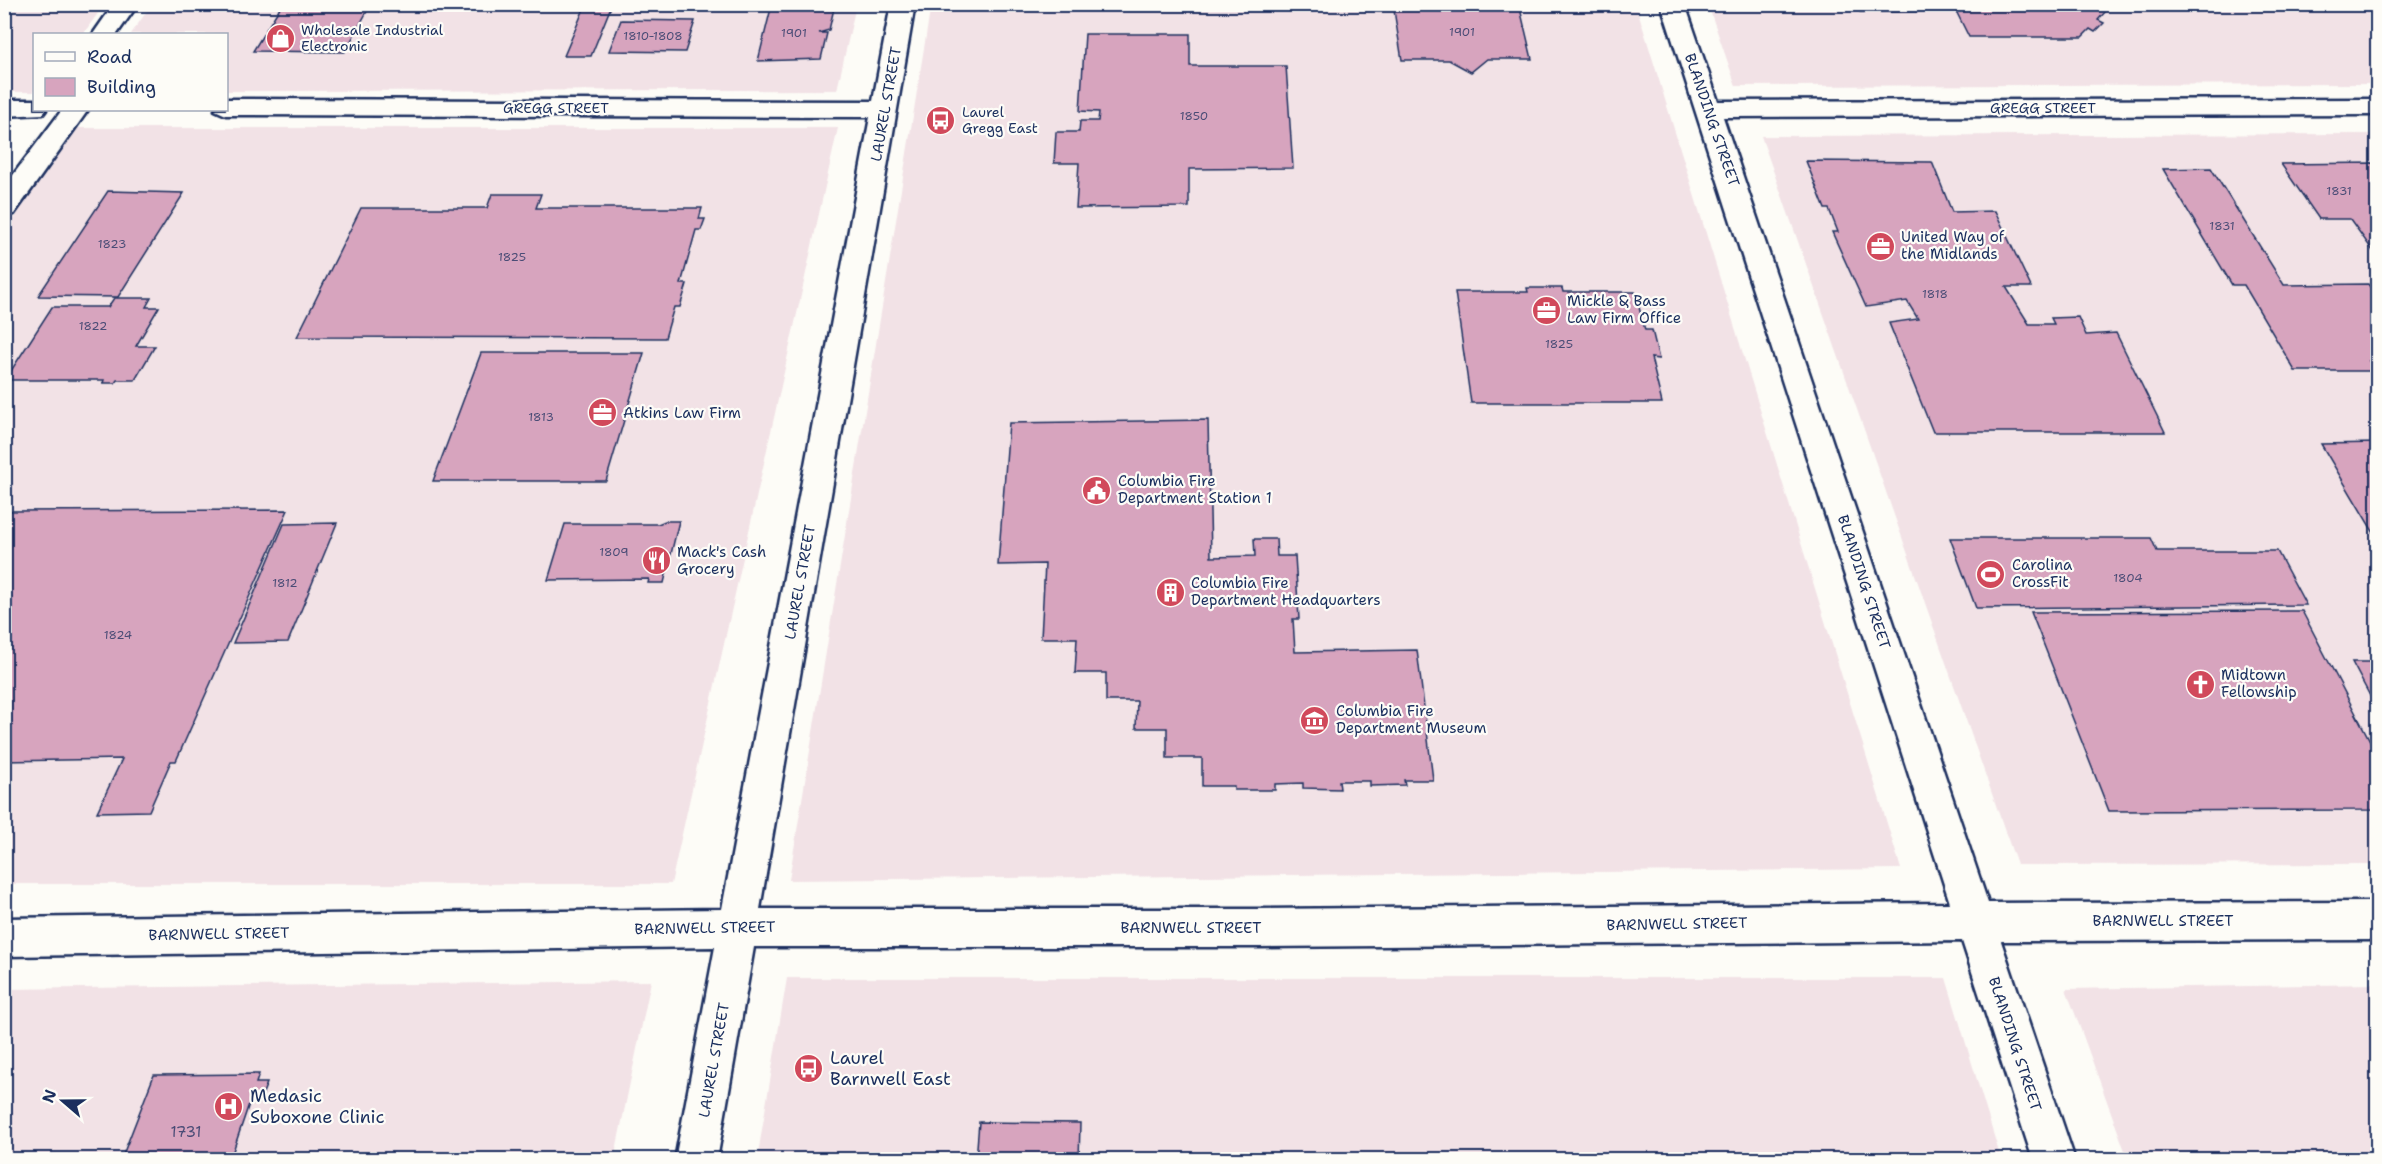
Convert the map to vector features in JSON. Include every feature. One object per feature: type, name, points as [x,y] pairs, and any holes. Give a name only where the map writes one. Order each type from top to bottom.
[{"type":"street","points":[[106,33],[126,4]]},
{"type":"street","name":"LAUREL STREET","points":[[696,1160],[903,4]]},
{"type":"street","name":"BLANDING STREET","points":[[1673,4],[2054,1160]]},
{"type":"street","name":"GREGG STREET","points":[[1709,109],[2378,107]]},
{"type":"street","points":[[4,108],[33,108]]},
{"type":"street","name":"GREGG STREET","points":[[228,108],[885,109]]},
{"type":"street","points":[[4,207],[74,111]]},
{"type":"street","name":"BARNWELL STREET","points":[[4,938],[738,927],[1269,928],[1975,921],[2378,921]]},
{"type":"shaded area","points":[[5,4],[104,5],[84,33],[33,33],[33,92],[5,92]]},
{"type":"shaded area","points":[[152,4],[856,5],[837,90],[228,91],[228,33],[132,33]]},
{"type":"shaded area","points":[[931,5],[1636,5],[1901,869],[789,880]]},
{"type":"shaded area","points":[[1708,5],[2377,5],[2377,84],[1736,86]]},
{"type":"shaded area","points":[[76,128],[838,128],[671,884],[5,884],[5,232]]},
{"type":"shaded area","points":[[2377,134],[2377,864],[2017,865],[1761,136]]},
{"type":"shaded area","points":[[787,978],[1946,978],[2001,1159],[757,1160]]},
{"type":"shaded area","points":[[651,981],[614,1160],[5,1159],[4,989]]},
{"type":"shaded area","points":[[2377,984],[2377,1160],[2128,1159],[2066,989]]},
{"type":"building","points":[[282,4],[371,4],[345,52],[253,51]]},
{"type":"building","points":[[586,4],[612,4],[591,56],[564,56]]},
{"type":"building","points":[[772,4],[835,4],[829,30],[819,33],[827,33],[821,59],[758,61]]},
{"type":"building","points":[[1393,4],[1519,4],[1532,59],[1487,59],[1471,72],[1449,60],[1402,60]]},
{"type":"building","points":[[1857,4],[2102,4],[2106,11],[2098,20],[2104,23],[2095,32],[2090,29],[2082,37],[1969,37],[1956,11],[1860,12]]},
{"type":"building","points":[[621,20],[695,21],[685,52],[609,51]]},
{"type":"building","points":[[1085,34],[1190,34],[1190,66],[1286,66],[1293,168],[1189,169],[1189,207],[1076,208],[1079,163],[1054,163],[1056,132],[1079,132],[1080,121],[1098,121],[1099,112],[1080,111]]},
{"type":"building","points":[[1806,161],[1932,162],[1952,212],[1995,211],[2031,287],[2006,287],[2029,324],[2054,324],[2051,318],[2078,317],[2086,335],[2116,333],[2165,432],[1933,432],[1889,323],[1918,319],[1907,301],[1866,307],[1832,232],[1838,232],[1829,209],[1825,209]]},
{"type":"building","points":[[2378,163],[2378,258],[2350,219],[2319,219],[2281,164]]},
{"type":"building","points":[[2211,168],[2284,285],[2368,284],[2378,298],[2378,361],[2369,361],[2375,371],[2295,371],[2244,285],[2232,285],[2163,169]]},
{"type":"building","points":[[108,191],[184,193],[118,297],[38,296]]},
{"type":"building","points":[[492,194],[541,194],[536,208],[702,208],[699,219],[705,219],[701,230],[696,230],[681,284],[687,284],[680,307],[674,307],[665,338],[297,337],[361,208],[487,208]]},
{"type":"building","points":[[1527,288],[1562,288],[1563,292],[1635,292],[1645,330],[1652,330],[1659,359],[1651,358],[1662,403],[1471,403],[1455,292],[1528,292]]},
{"type":"building","points":[[114,298],[151,298],[146,307],[159,307],[136,346],[155,346],[135,380],[103,383],[104,380],[5,380],[52,307],[108,307]]},
{"type":"building","points":[[481,353],[644,353],[606,481],[433,481]]},
{"type":"building","name":"Columbia Fire Department Headquarters","points":[[1208,420],[1211,557],[1255,556],[1254,539],[1276,539],[1277,556],[1295,556],[1299,619],[1293,619],[1295,652],[1417,650],[1433,780],[1404,780],[1405,785],[1370,786],[1370,781],[1339,781],[1340,789],[1303,788],[1303,783],[1275,784],[1275,790],[1234,790],[1234,786],[1202,786],[1202,758],[1167,758],[1167,728],[1136,728],[1137,701],[1106,701],[1106,673],[1075,673],[1077,638],[1041,638],[1045,564],[998,565],[1009,423]]},
{"type":"building","points":[[2378,443],[2378,540],[2321,444]]},
{"type":"building","points":[[288,510],[176,761],[171,761],[149,811],[97,812],[122,759],[4,761],[4,511]]},
{"type":"building","points":[[665,521],[679,521],[664,583],[648,583],[649,579],[548,580],[565,524],[658,524]]},
{"type":"building","points":[[337,523],[288,642],[233,643],[284,524]]},
{"type":"building","points":[[1950,538],[2151,538],[2157,551],[2277,551],[2306,605],[1976,608]]},
{"type":"building","name":"Midtown Fellowship","points":[[2302,611],[2378,756],[2378,810],[2109,811],[2031,612]]},
{"type":"building","points":[[2352,662],[2378,662],[2378,711]]},
{"type":"building","points":[[259,1074],[256,1083],[267,1083],[259,1103],[249,1104],[230,1160],[121,1160],[154,1075]]},
{"type":"building","points":[[979,1122],[1080,1123],[1079,1160],[976,1160]]},
{"type":"place","name":"Wholesale Industrial Electronic","points":[[280,38]]},
{"type":"place","name":"Laurel Gregg East","points":[[941,120]]},
{"type":"place","name":"United Way of the Midlands","points":[[1880,246]]},
{"type":"place","name":"Mickle & Bass Law Firm Office","points":[[1546,310]]},
{"type":"place","name":"Atkins Law Firm","points":[[602,413]]},
{"type":"place","name":"Columbia Fire Department Station 1","points":[[1097,490]]},
{"type":"place","name":"Mack's Cash Grocery","points":[[656,561]]},
{"type":"place","name":"Carolina CrossFit","points":[[1991,574]]},
{"type":"place","name":"Columbia Fire Department Headquarters","points":[[1170,592]]},
{"type":"place","name":"Midtown Fellowship","points":[[2200,684]]},
{"type":"place","name":"Columbia Fire Department Museum","points":[[1315,720]]},
{"type":"place","name":"Laurel Barnwell East","points":[[809,1068]]},
{"type":"place","name":"Medasic Suboxone Clinic","points":[[229,1106]]}]
